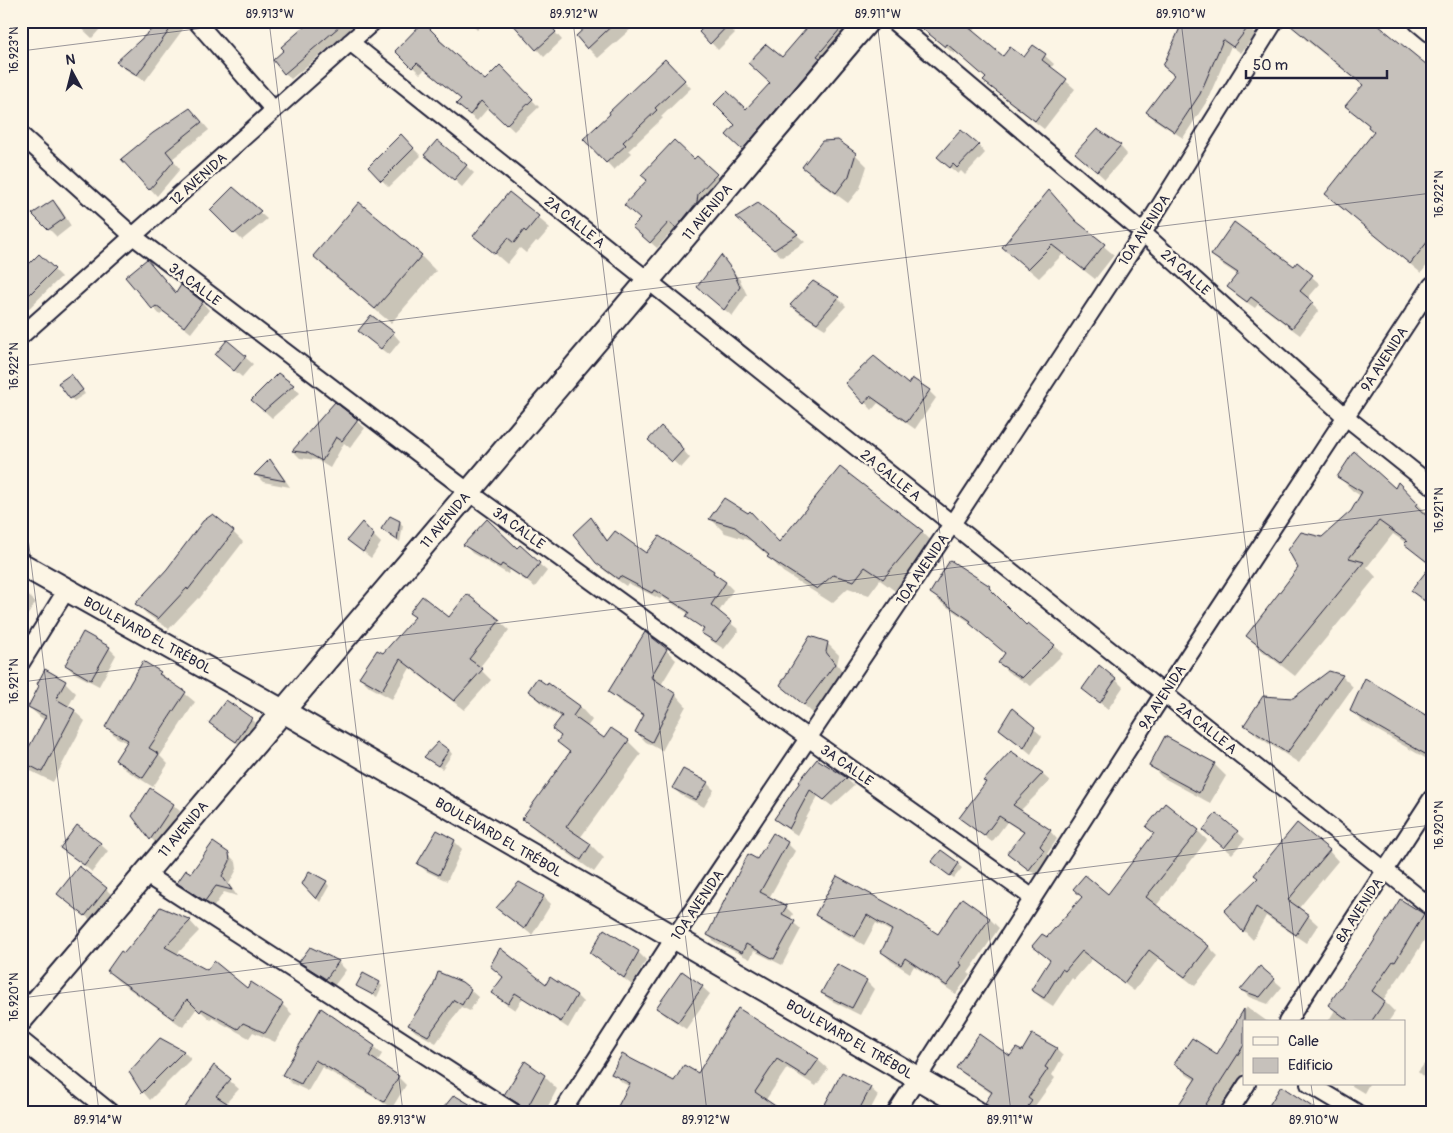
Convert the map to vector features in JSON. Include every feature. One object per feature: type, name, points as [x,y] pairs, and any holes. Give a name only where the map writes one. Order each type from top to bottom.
[{"type":"street","points":[[196,21],[274,110]]},
{"type":"street","name":"12 AVENIDA","points":[[21,336],[374,21]]},
{"type":"street","name":"11 AVENIDA","points":[[21,1020],[868,21]]},
{"type":"street","name":"2A CALLE","points":[[893,21],[1142,233],[1346,417],[1432,486]]},
{"type":"street","name":"10A AVENIDA","points":[[562,1112],[674,938],[952,524],[1142,233],[1275,21]]},
{"type":"street","points":[[1420,21],[1432,31]]},
{"type":"street","name":"2A CALLE A","points":[[350,42],[1432,908]]},
{"type":"street","name":"3A CALLE","points":[[21,136],[133,236],[469,492],[808,738],[1033,898]]},
{"type":"street","name":"9A AVENIDA","points":[[896,1112],[1164,693],[1432,286]]},
{"type":"street","name":"BOULEVARD EL TRÉBOL","points":[[21,564],[283,711],[976,1112]]},
{"type":"street","points":[[21,664],[66,589]]},
{"type":"street","name":"8A AVENIDA","points":[[1288,1020],[1432,798]]},
{"type":"street","points":[[145,874],[513,1112]]},
{"type":"street","points":[[21,1040],[110,1112]]},
{"type":"street","points":[[1229,1112],[1246,1086]]},
{"type":"street","points":[[1312,1086],[1356,1112]]},
{"type":"building","points":[[161,21],[176,21],[137,75],[116,62]]},
{"type":"building","points":[[311,21],[346,21],[284,74],[273,60],[284,50],[281,47]]},
{"type":"building","points":[[510,21],[546,21],[556,32],[536,50]]},
{"type":"building","points":[[592,21],[617,21],[587,49],[576,36]]},
{"type":"building","points":[[710,21],[732,21],[710,44],[699,32]]},
{"type":"building","points":[[813,21],[847,21],[817,56],[820,58],[742,150],[726,135],[735,125],[714,104],[727,91],[746,109],[770,83],[748,63],[766,44],[782,57]]},
{"type":"building","points":[[913,21],[961,21],[1003,56],[1010,47],[1024,57],[1033,45],[1046,54],[1042,60],[1067,79],[1035,121],[983,81],[986,78],[947,44],[945,47]]},
{"type":"building","points":[[1183,21],[1253,21],[1233,47],[1223,40],[1200,94],[1175,132],[1146,112],[1174,75],[1163,66]]},
{"type":"building","points":[[1285,21],[1373,21],[1432,69],[1432,236],[1410,264],[1325,194],[1374,132],[1368,127],[1369,125],[1345,106],[1363,85]]},
{"type":"building","points":[[423,22],[439,40],[485,80],[500,65],[533,99],[506,125],[481,101],[470,115],[456,104],[461,99],[417,63],[412,68],[395,51]]},
{"type":"building","points":[[665,59],[685,80],[655,108],[657,110],[623,142],[626,145],[606,163],[583,139]]},
{"type":"building","points":[[190,108],[202,122],[166,151],[174,161],[149,190],[121,159],[153,133]]},
{"type":"building","points":[[1097,129],[1121,145],[1097,172],[1075,153]]},
{"type":"building","points":[[961,130],[979,145],[957,168],[953,164],[950,168],[937,157]]},
{"type":"building","points":[[401,134],[414,148],[381,181],[368,167]]},
{"type":"building","points":[[437,140],[467,165],[454,180],[424,155]]},
{"type":"building","points":[[674,140],[694,159],[697,156],[717,174],[698,194],[697,202],[676,228],[669,222],[650,243],[632,227],[640,219],[624,205],[647,180],[641,175]]},
{"type":"building","points":[[838,140],[856,153],[849,176],[836,193],[802,167],[822,141]]},
{"type":"building","points":[[233,187],[261,211],[234,234],[210,210]]},
{"type":"building","points":[[1049,190],[1076,221],[1105,244],[1084,270],[1052,245],[1028,269],[1002,247]]},
{"type":"building","points":[[509,192],[539,216],[514,243],[508,238],[495,254],[473,236]]},
{"type":"building","points":[[53,200],[65,218],[48,230],[32,214]]},
{"type":"building","points":[[359,202],[422,255],[375,309],[313,256]]},
{"type":"building","points":[[758,203],[798,234],[774,250],[736,217]]},
{"type":"building","points":[[1234,222],[1294,266],[1297,262],[1313,275],[1300,291],[1313,302],[1292,328],[1251,297],[1247,302],[1227,287],[1238,273],[1211,255]]},
{"type":"building","points":[[39,254],[55,269],[21,303],[21,272]]},
{"type":"building","points":[[721,255],[733,271],[740,287],[724,310],[697,287]]},
{"type":"building","points":[[147,259],[176,293],[181,285],[203,302],[184,327],[156,306],[152,309],[125,277]]},
{"type":"building","points":[[813,281],[839,297],[817,323],[790,305]]},
{"type":"building","points":[[371,315],[394,332],[381,349],[358,331]]},
{"type":"building","points":[[227,340],[246,356],[234,371],[215,355]]},
{"type":"building","points":[[874,356],[908,384],[912,378],[930,390],[907,422],[870,396],[864,404],[845,383]]},
{"type":"building","points":[[278,373],[294,385],[264,411],[251,400]]},
{"type":"building","points":[[71,374],[83,390],[70,399],[58,383]]},
{"type":"building","points":[[335,402],[358,420],[342,441],[336,437],[322,461],[308,453],[292,451]]},
{"type":"building","points":[[661,426],[679,443],[683,450],[672,462],[648,440]]},
{"type":"building","points":[[1354,451],[1395,488],[1398,482],[1418,503],[1416,506],[1432,521],[1432,606],[1411,591],[1431,565],[1404,544],[1407,541],[1379,521],[1349,558],[1364,562],[1281,663],[1246,636],[1298,568],[1288,550],[1301,532],[1322,537],[1351,511],[1362,492],[1337,477]]},
{"type":"building","points":[[270,459],[285,481],[254,475]]},
{"type":"building","points":[[840,467],[923,531],[883,579],[865,567],[854,581],[833,575],[817,589],[767,557],[769,555],[735,527],[709,519],[724,498],[748,513],[750,511],[779,542]]},
{"type":"building","points":[[213,514],[234,531],[188,590],[187,588],[158,619],[135,604],[167,569],[203,521]]},
{"type":"building","points":[[390,516],[400,521],[397,540],[381,529]]},
{"type":"building","points":[[591,517],[607,541],[615,531],[646,553],[659,536],[714,571],[713,573],[726,582],[711,605],[732,622],[716,642],[701,633],[704,629],[686,617],[689,612],[654,590],[652,593],[620,576],[618,579],[596,563],[573,534]]},
{"type":"building","points":[[487,519],[517,548],[520,545],[540,563],[527,580],[502,564],[500,567],[463,545]]},
{"type":"building","points":[[362,522],[374,535],[363,552],[347,540]]},
{"type":"building","points":[[950,560],[990,586],[989,588],[1026,625],[1028,623],[1055,645],[1022,678],[998,663],[1005,653],[969,623],[971,621],[930,593]]},
{"type":"building","points":[[467,594],[500,620],[469,659],[483,669],[454,701],[400,659],[382,690],[359,677],[377,650],[383,653],[415,617],[409,613],[422,596],[449,617]]},
{"type":"building","points":[[83,632],[110,647],[91,680],[65,665]]},
{"type":"building","points":[[645,632],[667,649],[651,677],[676,694],[652,742],[635,732],[644,715],[608,692]]},
{"type":"building","points":[[810,636],[828,642],[826,652],[835,664],[804,705],[780,685]]},
{"type":"building","points":[[143,661],[161,672],[159,674],[186,692],[149,748],[159,754],[143,778],[115,760],[128,740],[105,727]]},
{"type":"building","points":[[1099,665],[1116,679],[1100,703],[1082,689]]},
{"type":"building","points":[[45,669],[66,681],[56,699],[75,710],[42,772],[21,761],[21,743],[29,747],[46,716],[28,707]]},
{"type":"building","points":[[1329,671],[1343,675],[1287,753],[1244,725],[1263,696],[1293,698]]},
{"type":"building","points":[[537,678],[547,685],[548,683],[580,706],[573,716],[604,738],[611,728],[629,740],[566,827],[591,844],[581,860],[522,819],[570,752],[557,742],[561,736],[552,729],[562,716],[528,691]]},
{"type":"building","points":[[1365,678],[1432,719],[1432,758],[1350,711]]},
{"type":"building","points":[[226,700],[252,718],[236,742],[209,723]]},
{"type":"building","points":[[1012,708],[1035,727],[1024,748],[999,729]]},
{"type":"building","points":[[1165,736],[1215,763],[1199,793],[1149,766]]},
{"type":"building","points":[[438,742],[449,750],[438,766],[424,757]]},
{"type":"building","points":[[1011,751],[1043,773],[1013,805],[1051,830],[1040,846],[1044,850],[1029,870],[1007,853],[1024,832],[999,816],[984,836],[959,818],[986,782],[983,781]]},
{"type":"building","points":[[817,759],[847,778],[824,800],[810,790],[789,829],[774,819],[799,781]]},
{"type":"building","points":[[683,769],[708,782],[696,800],[672,788]]},
{"type":"building","points":[[150,788],[174,804],[150,840],[132,816]]},
{"type":"building","points":[[1165,803],[1199,830],[1146,897],[1209,946],[1185,977],[1149,950],[1124,983],[1082,951],[1065,971],[1062,969],[1044,998],[1031,990],[1050,960],[1032,946],[1042,934],[1047,937],[1082,897],[1073,889],[1085,875],[1108,894],[1154,833],[1146,827]]},
{"type":"building","points":[[1216,813],[1238,831],[1224,848],[1203,830]]},
{"type":"building","points":[[1297,823],[1330,850],[1288,900],[1309,915],[1296,935],[1256,907],[1243,932],[1224,911],[1258,878],[1254,875]]},
{"type":"building","points":[[77,825],[101,843],[84,865],[60,848]]},
{"type":"building","points":[[437,830],[455,840],[439,875],[417,864]]},
{"type":"building","points":[[773,833],[788,842],[760,892],[787,906],[782,914],[795,921],[774,959],[746,944],[742,953],[707,935],[748,854],[757,859]]},
{"type":"building","points":[[213,842],[229,853],[230,861],[222,876],[232,890],[216,886],[205,901],[177,883],[186,870],[191,873]]},
{"type":"building","points":[[941,850],[959,863],[950,876],[931,862]]},
{"type":"building","points":[[79,866],[107,888],[85,916],[57,894]]},
{"type":"building","points":[[309,871],[327,881],[316,899],[302,884]]},
{"type":"building","points":[[837,876],[902,911],[938,934],[962,898],[990,918],[959,963],[962,965],[947,986],[905,958],[901,965],[881,952],[892,930],[867,915],[855,937],[815,915]]},
{"type":"building","points":[[519,882],[544,896],[524,929],[496,908]]},
{"type":"building","points":[[1400,899],[1424,914],[1395,962],[1393,961],[1372,991],[1385,1001],[1372,1020],[1348,1020],[1328,1005],[1369,949]]},
{"type":"building","points":[[160,907],[191,920],[165,947],[207,970],[214,961],[247,988],[251,982],[283,1003],[265,1033],[243,1023],[238,1029],[202,1009],[200,1012],[187,999],[173,1019],[107,971],[121,951],[124,953],[147,926]]},
{"type":"building","points":[[604,929],[639,951],[624,978],[590,953]]},
{"type":"building","points":[[310,947],[339,961],[326,979],[299,962]]},
{"type":"building","points":[[500,948],[546,984],[550,977],[577,995],[561,1022],[515,993],[508,1004],[491,993],[503,977],[490,966]]},
{"type":"building","points":[[837,964],[867,980],[852,1008],[821,993]]},
{"type":"building","points":[[1260,966],[1275,979],[1260,997],[1240,990]]},
{"type":"building","points":[[682,971],[703,986],[678,1022],[656,1008]]},
{"type":"building","points":[[438,972],[462,982],[471,989],[462,1005],[454,1000],[428,1036],[408,1025],[433,987]]},
{"type":"building","points":[[363,973],[380,982],[373,995],[356,986]]},
{"type":"building","points":[[321,1008],[375,1046],[369,1056],[399,1076],[384,1102],[315,1060],[301,1084],[282,1075]]},
{"type":"building","points":[[738,1008],[819,1059],[806,1077],[777,1059],[755,1092],[784,1112],[615,1112],[630,1083],[611,1074],[622,1054],[674,1081],[684,1065],[698,1073]]},
{"type":"building","points":[[1244,1009],[1243,1047],[1201,1112],[1174,1112],[1196,1078],[1174,1064],[1192,1038],[1217,1054]]},
{"type":"building","points":[[979,1034],[1010,1056],[1016,1048],[1022,1051],[1032,1034],[1057,1048],[1045,1067],[1048,1069],[1028,1098],[1032,1101],[1024,1112],[996,1112],[985,1103],[992,1092],[956,1068]]},
{"type":"building","points":[[160,1038],[184,1051],[142,1093],[129,1072]]},
{"type":"building","points":[[525,1061],[545,1075],[525,1112],[523,1112],[519,1104],[504,1095]]},
{"type":"building","points":[[214,1065],[231,1079],[216,1096],[241,1112],[182,1112]]},
{"type":"building","points":[[842,1072],[871,1087],[858,1112],[835,1112],[824,1106]]},
{"type":"building","points":[[1281,1086],[1320,1112],[1265,1112]]},
{"type":"building","points":[[454,1095],[483,1112],[440,1112]]}]
